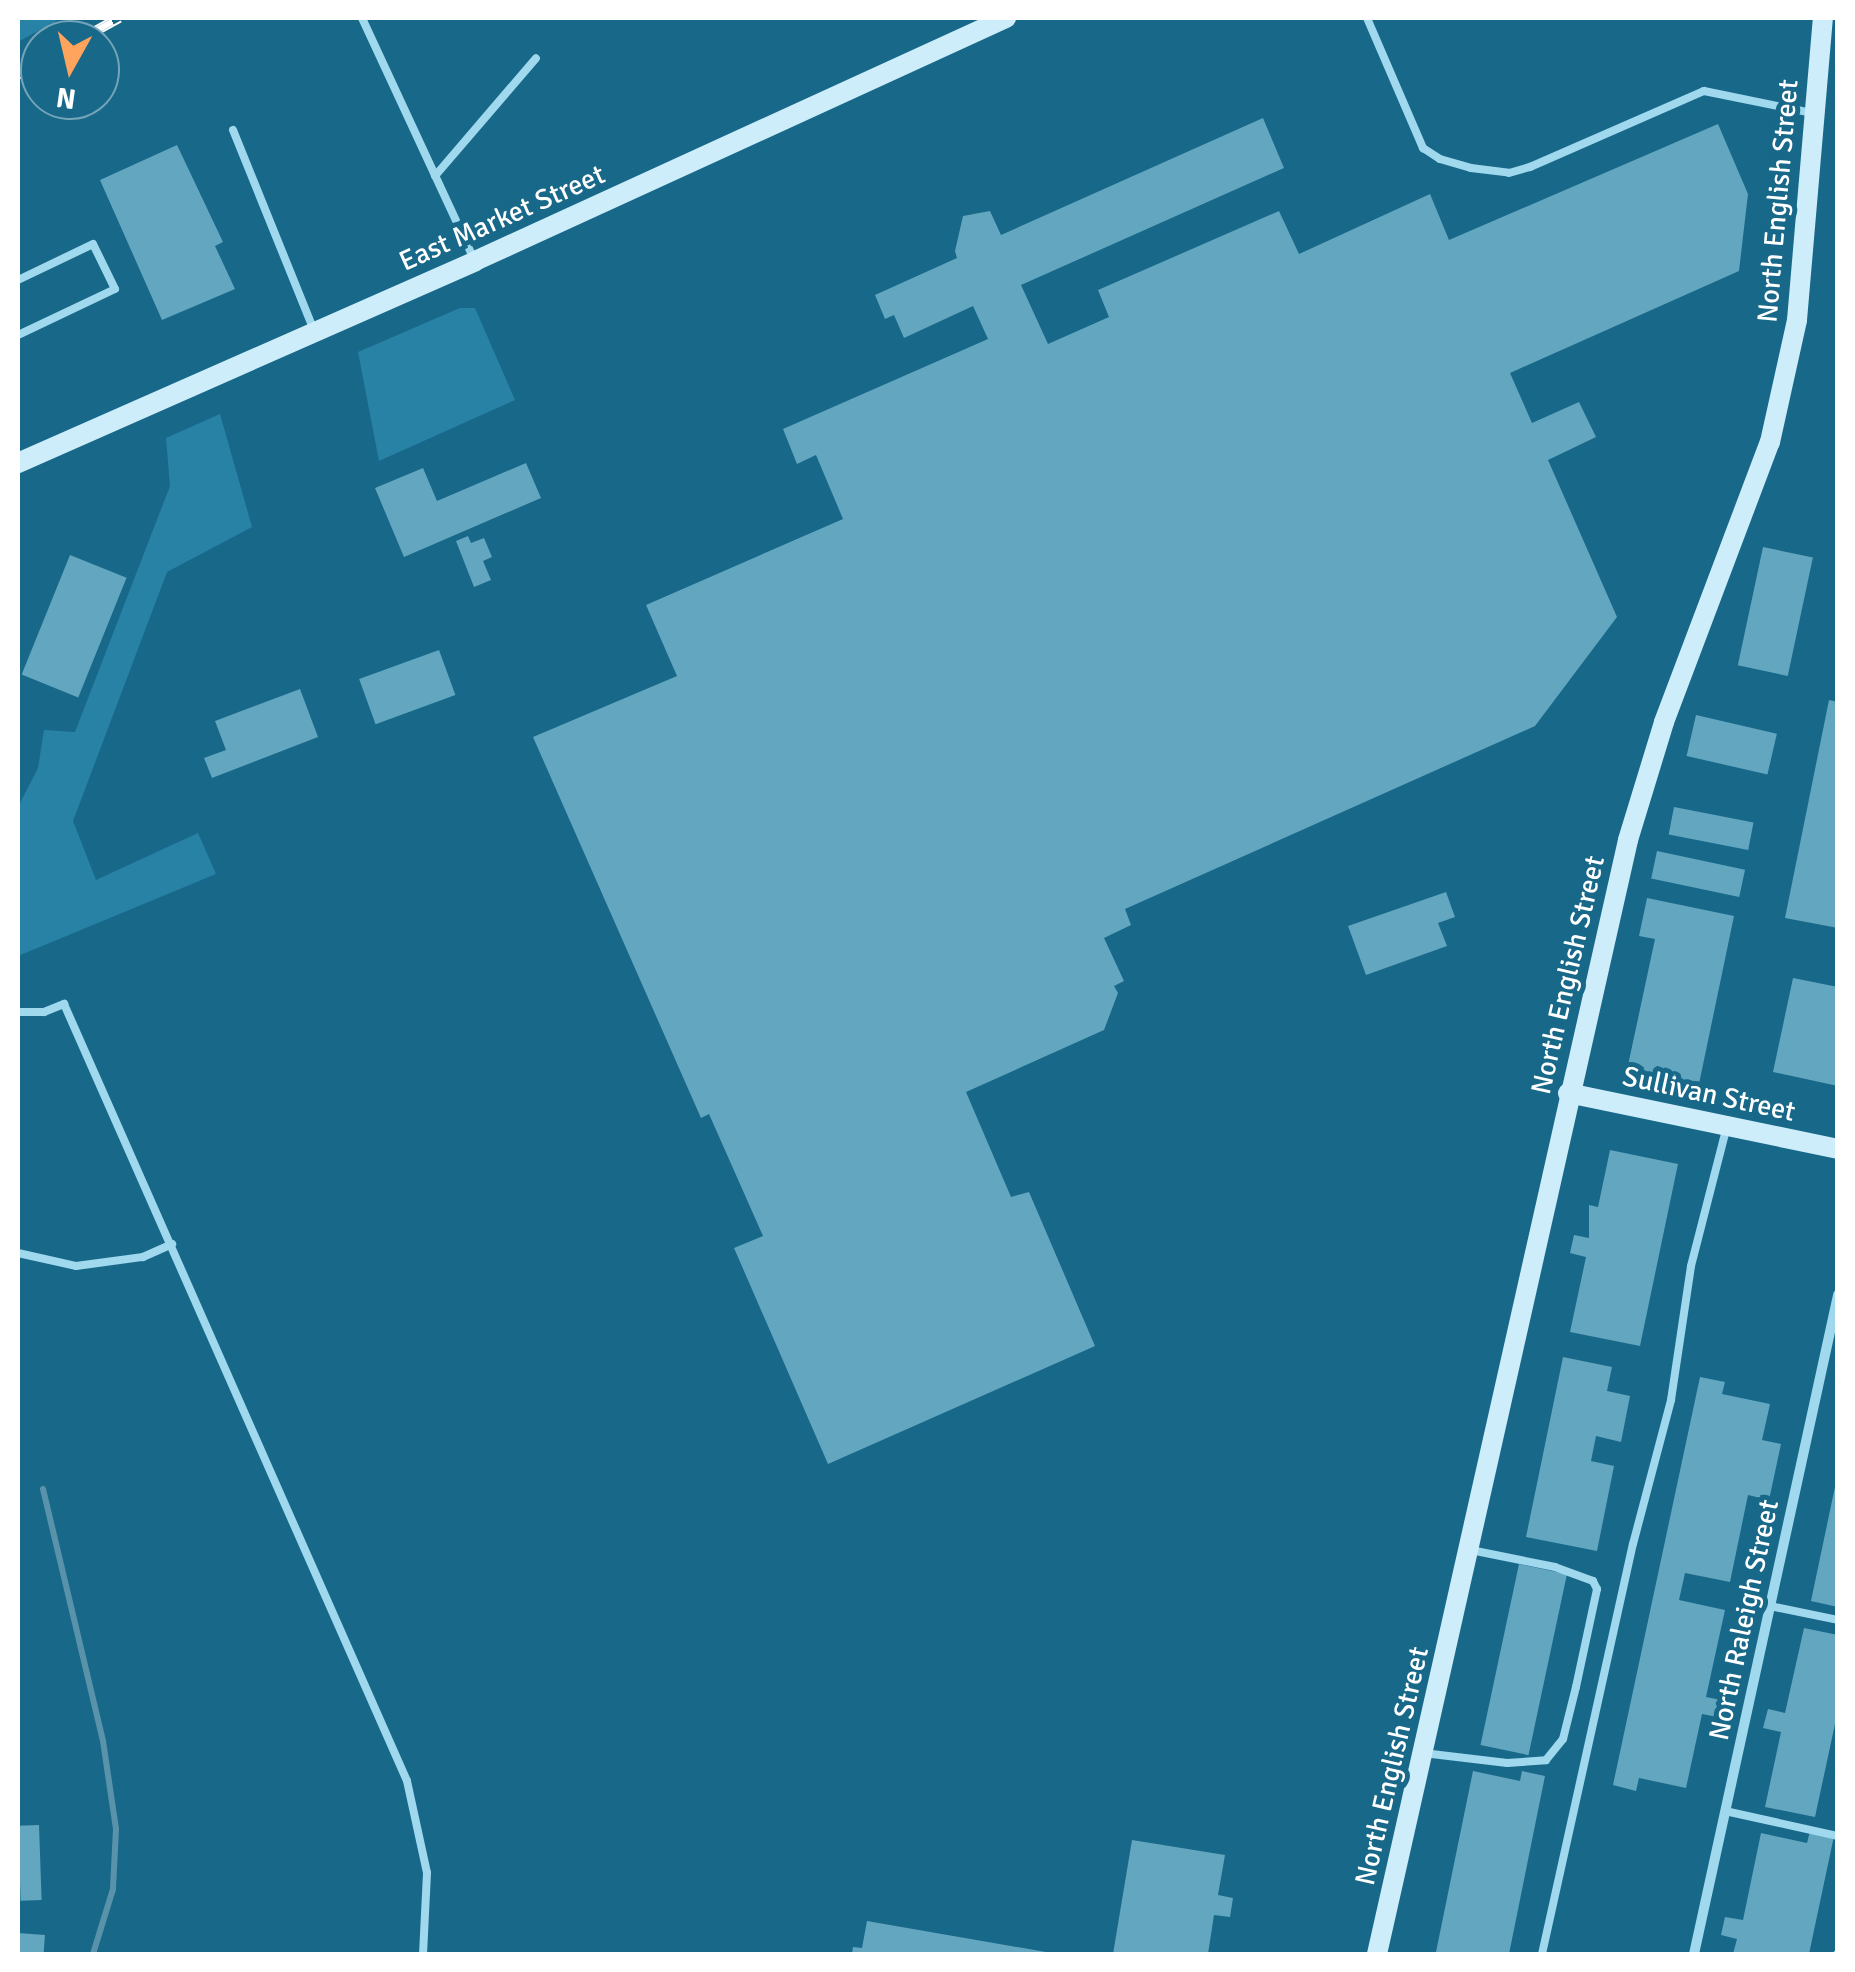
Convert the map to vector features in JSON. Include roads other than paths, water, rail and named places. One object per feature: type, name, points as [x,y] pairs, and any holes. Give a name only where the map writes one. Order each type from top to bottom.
[{"type":"street","name":"East Market Street","points":[[18,463],[1006,18]]},
{"type":"street","name":"North English Street","points":[[1377,1954],[1628,840],[1664,722],[1770,442],[1797,320],[1823,18]]},
{"type":"street","name":"Sullivan Street","points":[[1568,1093],[1838,1149]]},
{"type":"street","name":"North Raleigh Street","points":[[1694,1954],[1838,1295]]},
{"type":"lane","points":[[362,18],[475,260]]},
{"type":"lane","points":[[1367,18],[1423,148],[1440,159],[1471,168],[1509,174],[1704,91],[1815,113]]},
{"type":"lane","points":[[435,176],[536,58]]},
{"type":"lane","points":[[232,130],[314,332]]},
{"type":"lane","points":[[18,280],[94,244],[115,289],[18,335]]},
{"type":"lane","points":[[18,1012],[44,1012],[64,1004],[407,1781],[426,1873],[423,1954]]},
{"type":"lane","points":[[1542,1954],[1632,1544],[1671,1400],[1692,1266],[1727,1126]]},
{"type":"lane","points":[[18,1253],[76,1266],[143,1256],[172,1244]]},
{"type":"lane","points":[[1424,1752],[1507,1763],[1546,1760],[1563,1739],[1576,1687],[1597,1589],[1593,1581],[1566,1569],[1470,1550]]},
{"type":"lane","points":[[1770,1606],[1838,1620]]},
{"type":"lane","points":[[1725,1812],[1838,1836]]},
{"type":"waterway","points":[[43,1489],[103,1741],[116,1829],[113,1889],[93,1954]]},
{"type":"railway","points":[[115,20],[119,18]]}]
